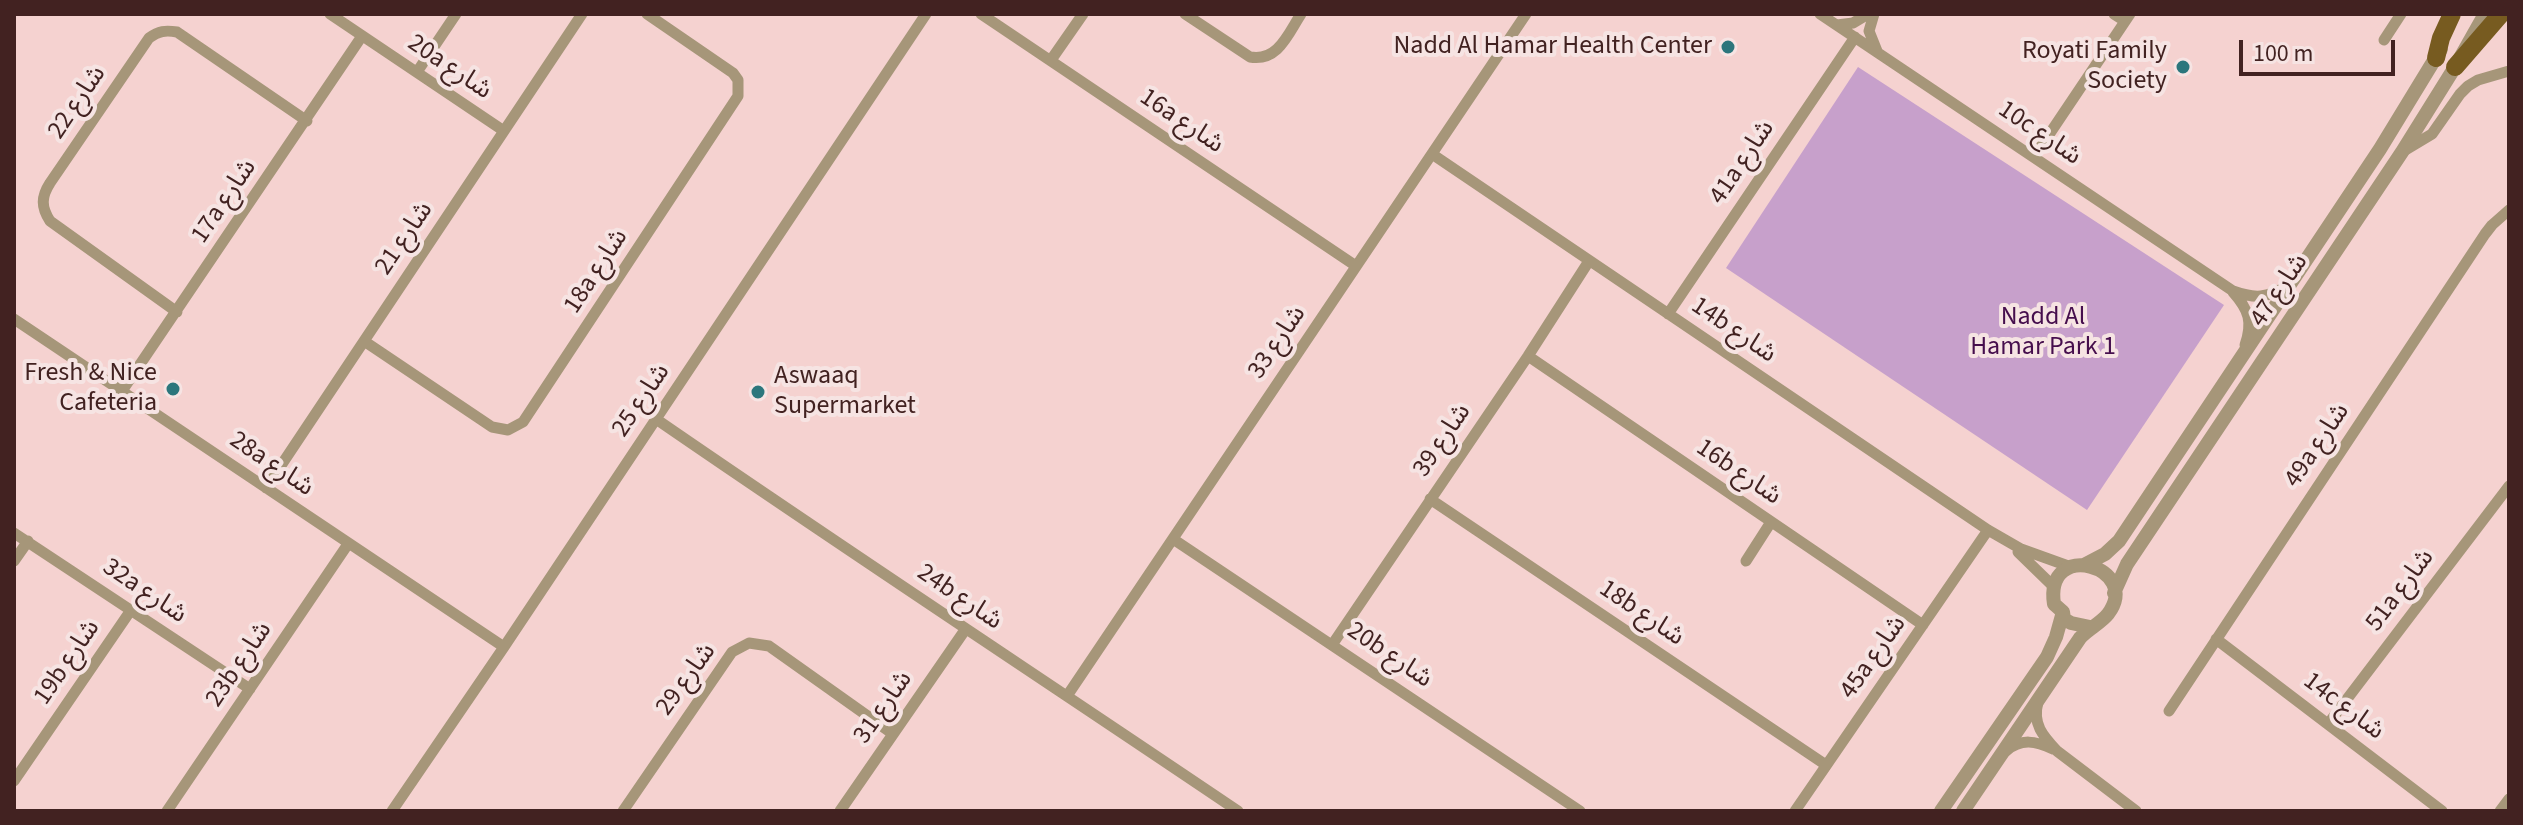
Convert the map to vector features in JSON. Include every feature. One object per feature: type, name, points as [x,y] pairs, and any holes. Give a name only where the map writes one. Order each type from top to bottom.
[{"type":"main road","points":[[2436,58],[2452,14]]},
{"type":"main road","points":[[2455,67],[2501,14]]},
{"type":"street","name":"20a شارع","points":[[330,14],[504,131]]},
{"type":"street","points":[[417,72],[456,14]]},
{"type":"street","name":"شارع 21","points":[[266,488],[582,14]]},
{"type":"street","name":"18a شارع","points":[[364,341],[492,427],[508,430],[523,422],[738,96],[738,80],[733,73],[647,14]]},
{"type":"street","name":"شارع 25","points":[[392,811],[926,14]]},
{"type":"street","name":"16a شارع","points":[[981,14],[1356,266]]},
{"type":"street","points":[[1051,60],[1083,14]]},
{"type":"street","points":[[1185,14],[1250,57],[1259,59],[1275,52],[1301,14]]},
{"type":"street","name":"شارع 33","points":[[1067,696],[1526,14]]},
{"type":"street","name":"10c شارع","points":[[1820,14],[2233,291],[2260,298],[2287,286]]},
{"type":"street","points":[[1837,25],[1853,23],[1871,14]]},
{"type":"street","points":[[1871,14],[1869,31],[1880,54]]},
{"type":"street","points":[[2034,157],[2127,18],[2114,14]]},
{"type":"street","points":[[2384,40],[2401,14]]},
{"type":"street","name":"شارع 47","points":[[2078,566],[2105,554],[2119,541],[2380,149],[2460,14]]},
{"type":"street","name":"شارع 47","points":[[2114,593],[2127,564],[2402,152],[2485,14]]},
{"type":"street","name":"شارع 22","points":[[177,312],[50,221],[42,202],[50,183],[149,38],[157,32],[177,32],[307,121]]},
{"type":"street","name":"17a شارع","points":[[122,391],[362,36]]},
{"type":"street","name":"41a شارع","points":[[1668,314],[1855,37]]},
{"type":"street","points":[[2402,152],[2432,134],[2452,103],[2468,86],[2509,71]]},
{"type":"street","name":"14b شارع","points":[[1432,154],[2009,543],[2054,587]]},
{"type":"street","name":"49a شارع","points":[[2169,711],[2485,234],[2509,210]]},
{"type":"street","name":"شارع 39","points":[[1332,645],[1589,261]]},
{"type":"street","points":[[2233,291],[2250,317],[2243,351]]},
{"type":"street","name":"28a شارع","points":[[14,319],[504,647]]},
{"type":"street","name":"16b شارع","points":[[1528,356],[1923,625]]},
{"type":"street","name":"24b شارع","points":[[656,419],[1238,811]]},
{"type":"street","name":"51a شارع","points":[[2328,724],[2509,486]]},
{"type":"street","name":"18b شارع","points":[[1430,499],[1826,765]]},
{"type":"street","points":[[1746,561],[1771,522]]},
{"type":"street","name":"45a شارع","points":[[1795,811],[1988,530]]},
{"type":"street","name":"32a شارع","points":[[14,533],[250,689]]},
{"type":"street","name":"20b شارع","points":[[1173,539],[1580,811]]},
{"type":"street","points":[[14,561],[28,541]]},
{"type":"street","name":"14b شارع","points":[[2009,543],[2078,566]]},
{"type":"street","name":"23b شارع","points":[[167,811],[348,544]]},
{"type":"street","points":[[1963,811],[2073,647],[2090,627],[2107,615],[2113,605],[2114,593],[2108,576],[2093,566],[2078,566],[2064,572],[2054,587],[2054,604],[2063,612],[2064,619],[2090,627]]},
{"type":"street","name":"19b شارع","points":[[14,781],[131,610]]},
{"type":"street","points":[[1941,811],[2047,657],[2063,612]]},
{"type":"street","name":"شارع 31","points":[[840,811],[965,630]]},
{"type":"street","name":"14c شارع","points":[[2216,639],[2442,811]]},
{"type":"street","name":"شارع 29","points":[[623,811],[732,652],[749,643],[769,646],[893,734]]},
{"type":"street","points":[[2039,701],[2037,726],[2057,751]]},
{"type":"street","points":[[2002,754],[2012,746],[2027,742],[2042,744],[2057,751],[2136,811]]},
{"type":"street","points":[[2500,811],[2509,799]]},
{"type":"green space","name":"Nadd Al Hamar Park 1","points":[[1858,67],[2224,305],[2087,510],[1726,268]]},
{"type":"place","name":"Nadd Al Hamar Health Center","points":[[1728,47]]},
{"type":"place","name":"Royati Family Society","points":[[2183,67]]},
{"type":"place","name":"Fresh & Nice Cafeteria","points":[[173,389]]},
{"type":"place","name":"Aswaaq Supermarket","points":[[758,392]]}]
